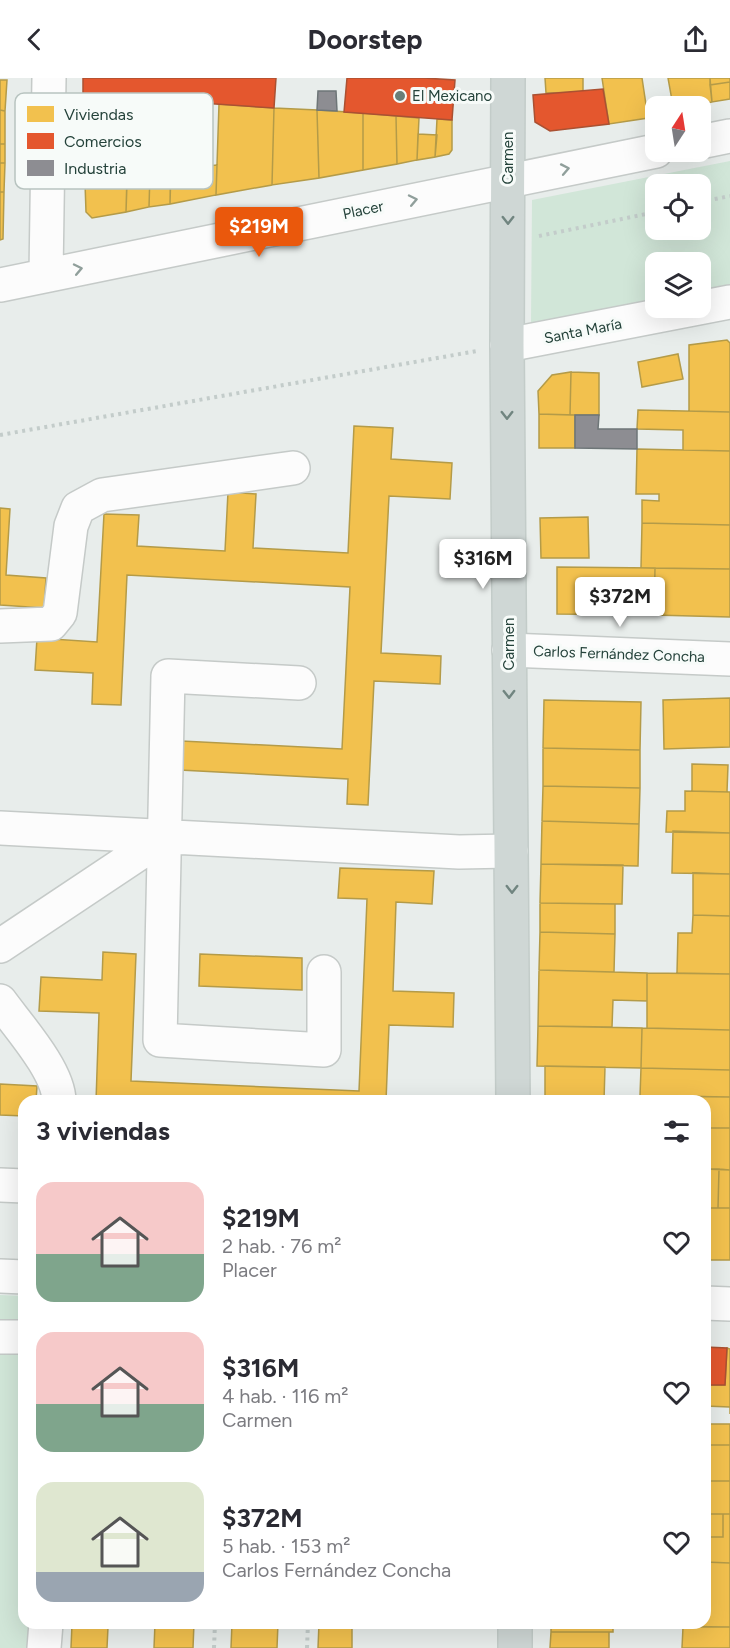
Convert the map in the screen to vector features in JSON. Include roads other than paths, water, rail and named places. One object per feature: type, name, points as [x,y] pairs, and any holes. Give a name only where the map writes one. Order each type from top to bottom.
[{"type":"main road","name":"Carmen","points":[[507,78],[513,1095]]},
{"type":"main road","points":[[515,1629],[515,1648]]},
{"type":"street","points":[[49,78],[49,93]]},
{"type":"street","points":[[711,140],[730,136]]},
{"type":"street","name":"Placer","points":[[0,285],[645,153]]},
{"type":"street","points":[[46,275],[47,189]]},
{"type":"street","name":"Santa María","points":[[507,345],[730,302]]},
{"type":"street","points":[[0,626],[51,624],[60,613],[71,526],[78,508],[102,495],[293,468]]},
{"type":"street","name":"Carlos Fernández Concha","points":[[509,650],[730,659]]},
{"type":"street","points":[[299,683],[168,676],[160,1040],[324,1050],[324,972]]},
{"type":"street","points":[[0,828],[459,852],[511,851]]},
{"type":"street","points":[[0,946],[165,836]]},
{"type":"street","points":[[0,1001],[51,1072],[59,1095]]},
{"type":"street","points":[[0,1185],[18,1186]]},
{"type":"street","points":[[0,1276],[18,1277]]},
{"type":"street","points":[[711,1303],[730,1304]]},
{"type":"street","points":[[0,1337],[18,1337]]},
{"type":"street","points":[[44,1648],[46,1629]]},
{"type":"place","name":"El Mexicano","points":[[400,96]]}]
